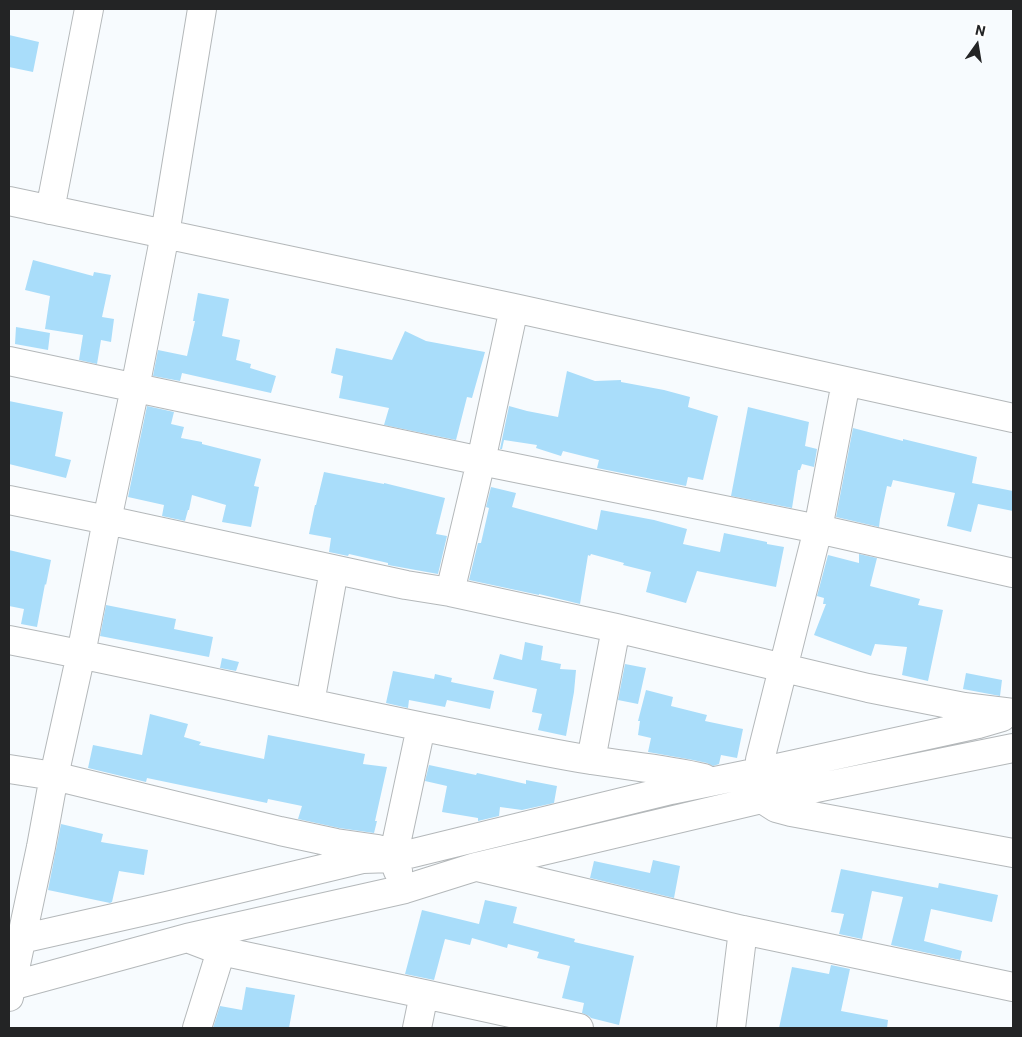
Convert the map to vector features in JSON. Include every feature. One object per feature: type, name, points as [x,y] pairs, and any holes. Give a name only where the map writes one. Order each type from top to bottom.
[{"type":"street","points":[[50,210],[89,9]]},
{"type":"street","points":[[202,9],[165,234],[135,388],[54,776],[41,848],[19,920],[10,992],[187,938],[404,889],[475,866],[762,799],[1013,748]]},
{"type":"street","points":[[9,201],[514,308],[1013,418]]},
{"type":"street","points":[[450,592],[514,308]]},
{"type":"street","points":[[9,361],[481,461],[818,529],[1013,573]]},
{"type":"street","points":[[846,382],[818,529],[760,760],[759,786],[762,799],[776,808],[791,812],[1013,852]]},
{"type":"street","points":[[9,500],[616,628],[868,688],[929,701],[1013,714]]},
{"type":"street","points":[[310,703],[334,570]]},
{"type":"street","points":[[591,760],[616,628]]},
{"type":"street","points":[[9,640],[421,727],[591,760],[687,774],[716,781]]},
{"type":"street","points":[[19,920],[167,906],[363,859],[394,854],[653,794],[978,724],[1013,714]]},
{"type":"street","points":[[404,889],[394,854],[421,727]]},
{"type":"street","points":[[9,769],[54,776],[280,831],[394,854]]},
{"type":"street","points":[[475,866],[743,930],[1013,987]]},
{"type":"street","points":[[731,1028],[743,930]]},
{"type":"street","points":[[187,938],[221,951],[579,1028]]},
{"type":"street","points":[[197,1028],[221,951]]},
{"type":"street","points":[[417,1028],[424,994]]},
{"type":"building","points":[[9,35],[39,42],[33,72],[9,67]]},
{"type":"building","points":[[33,260],[93,276],[94,272],[111,275],[102,317],[114,319],[111,342],[101,340],[97,364],[79,360],[83,335],[45,329],[50,296],[25,290]]},
{"type":"building","points":[[198,293],[229,299],[222,336],[240,340],[236,360],[251,364],[250,368],[276,376],[271,393],[182,373],[180,381],[153,376],[158,350],[187,356],[195,321],[193,321]]},
{"type":"building","points":[[16,327],[50,333],[48,350],[15,344]]},
{"type":"building","points":[[405,331],[426,341],[485,352],[472,398],[467,397],[456,440],[384,425],[389,408],[339,398],[343,376],[331,373],[336,348],[392,360]]},
{"type":"building","points":[[567,371],[595,381],[621,380],[621,382],[690,397],[688,407],[718,416],[703,480],[688,477],[686,486],[597,468],[599,460],[563,451],[561,456],[536,448],[537,445],[504,440],[502,449],[500,449],[509,406],[558,417]]},
{"type":"building","points":[[9,401],[63,412],[55,456],[71,460],[66,478],[9,464]]},
{"type":"building","points":[[147,406],[174,412],[171,424],[184,427],[181,438],[261,459],[254,486],[259,487],[251,527],[222,522],[226,505],[192,495],[185,521],[162,516],[164,505],[128,497]]},
{"type":"building","points":[[748,407],[809,422],[805,446],[817,449],[814,467],[802,464],[800,470],[798,470],[792,508],[731,496]]},
{"type":"building","points":[[853,428],[977,457],[972,483],[1013,491],[1013,511],[978,504],[971,532],[947,526],[955,493],[893,480],[891,487],[887,486],[879,527],[836,517]]},
{"type":"building","points":[[324,472],[384,483],[445,498],[436,534],[447,536],[438,574],[388,565],[388,563],[349,554],[348,556],[329,552],[331,538],[309,534]]},
{"type":"building","points":[[491,487],[516,493],[512,507],[597,530],[601,510],[654,520],[687,529],[683,544],[720,552],[724,533],[784,547],[776,587],[697,571],[686,603],[646,592],[651,572],[591,554],[590,556],[588,555],[580,604],[469,580],[478,543],[481,543],[489,508],[486,507]]},
{"type":"building","points":[[9,550],[51,560],[37,627],[21,624],[24,609],[9,606]]},
{"type":"building","points":[[859,554],[877,558],[870,586],[920,599],[918,605],[943,610],[928,681],[902,675],[907,647],[875,644],[871,656],[814,635],[826,604],[823,604],[824,598],[817,596],[828,555],[859,563]]},
{"type":"building","points":[[106,605],[176,619],[174,629],[213,637],[209,657],[100,636]]},
{"type":"building","points":[[525,642],[543,646],[541,660],[561,664],[560,669],[576,670],[566,736],[538,730],[542,714],[532,712],[537,689],[493,679],[500,654],[522,660]]},
{"type":"building","points":[[222,658],[239,662],[236,671],[220,668]]},
{"type":"building","points":[[625,664],[646,668],[638,704],[618,700]]},
{"type":"building","points":[[393,671],[434,679],[435,674],[452,678],[451,682],[494,691],[490,709],[447,700],[445,707],[409,700],[408,708],[386,703]]},
{"type":"building","points":[[966,673],[1002,680],[1000,696],[963,689]]},
{"type":"building","points":[[646,690],[673,697],[671,706],[707,715],[705,721],[743,729],[737,758],[721,755],[719,764],[713,766],[707,763],[648,752],[651,738],[638,735],[640,721],[638,721]]},
{"type":"building","points":[[150,714],[188,724],[184,737],[201,742],[199,745],[264,759],[268,735],[365,754],[363,764],[387,767],[374,833],[298,819],[302,806],[268,799],[267,803],[147,778],[146,782],[88,768],[93,745],[142,755]]},
{"type":"building","points":[[429,765],[526,784],[526,780],[557,786],[554,803],[522,810],[500,807],[499,816],[478,821],[478,818],[442,812],[447,786],[425,781]]},
{"type":"building","points":[[61,824],[103,834],[101,842],[148,850],[144,875],[119,871],[112,902],[110,903],[48,890]]},
{"type":"building","points":[[653,860],[680,866],[674,898],[590,878],[594,861],[650,873]]},
{"type":"building","points":[[841,869],[938,888],[939,883],[998,895],[992,922],[931,909],[924,941],[962,951],[960,960],[891,945],[903,897],[872,891],[862,939],[839,934],[844,914],[831,912]]},
{"type":"building","points":[[485,900],[517,907],[513,923],[575,939],[574,942],[634,956],[619,1025],[591,1018],[582,1013],[584,1003],[562,998],[570,966],[537,958],[539,952],[508,944],[507,948],[472,938],[470,945],[445,939],[434,980],[405,974],[422,910],[479,924]]},
{"type":"building","points":[[831,965],[850,969],[841,1011],[888,1020],[887,1028],[779,1028],[792,967],[829,974]]},
{"type":"building","points":[[246,987],[295,995],[289,1028],[213,1028],[220,1006],[242,1010]]}]
